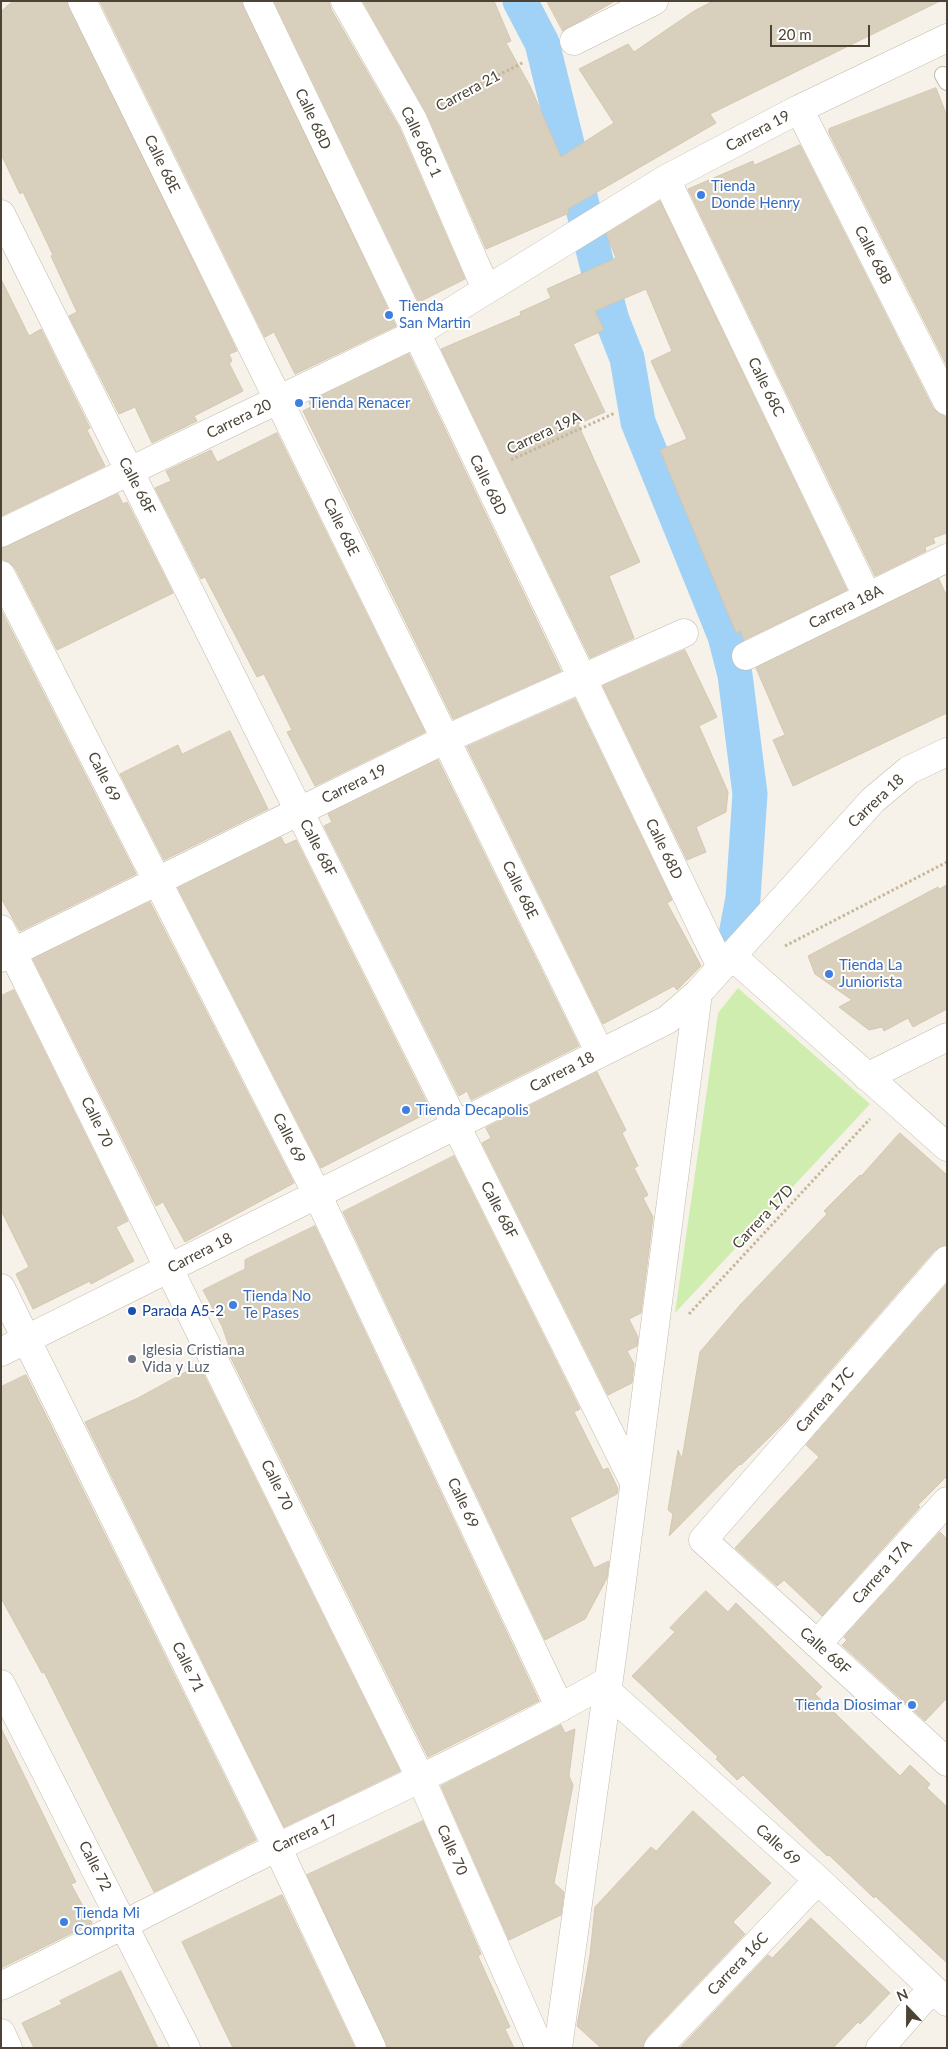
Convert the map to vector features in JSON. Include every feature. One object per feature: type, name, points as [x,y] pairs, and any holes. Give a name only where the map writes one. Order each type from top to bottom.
[{"type":"street","name":"Calle 68E","points":[[82,1],[600,1053]]},
{"type":"street","name":"Calle 68D","points":[[257,1],[415,334],[583,679],[733,963],[891,1096],[947,1147]]},
{"type":"street","name":"Calle 68C 1","points":[[345,1],[413,120],[486,290]]},
{"type":"street","points":[[574,41],[654,1]]},
{"type":"street","name":"Carrera 19","points":[[576,235],[666,179],[799,109],[947,38]]},
{"type":"street","name":"Calle 68B","points":[[799,109],[947,401]]},
{"type":"street","name":"Calle 68C","points":[[666,179],[867,596]]},
{"type":"street","name":"Calle 68F","points":[[1,214],[634,1482]]},
{"type":"street","name":"Carrera 20","points":[[1,533],[415,334],[576,235]]},
{"type":"street","name":"Carrera 18A","points":[[746,656],[947,558]]},
{"type":"street","name":"Calle 69","points":[[1,575],[317,1194],[560,1708]]},
{"type":"street","name":"Carrera 19","points":[[5,946],[157,881],[446,739],[684,633]]},
{"type":"street","name":"Carrera 18","points":[[1,1352],[667,1020],[733,963],[873,800],[909,770],[947,752]]},
{"type":"street","name":"Calle 70","points":[[5,946],[170,1268],[421,1780],[540,2048]]},
{"type":"street","points":[[558,2048],[608,1686],[698,993]]},
{"type":"street","points":[[867,1077],[947,1038]]},
{"type":"street","name":"Carrera 17C","points":[[703,1540],[947,1260]]},
{"type":"street","name":"Calle 71","points":[[1,1288],[277,1847],[372,2048]]},
{"type":"street","name":"Carrera 17A","points":[[817,1644],[947,1501]]},
{"type":"street","name":"Calle 68F","points":[[703,1540],[817,1644],[943,1750]]},
{"type":"street","name":"Calle 72","points":[[1,1684],[126,1926],[186,2048]]},
{"type":"street","name":"Calle 69","points":[[608,1686],[818,1880],[939,1996]]},
{"type":"street","name":"Carrera 17","points":[[1,1986],[126,1926],[277,1847],[421,1780],[560,1708],[608,1686]]},
{"type":"street","name":"Carrera 16C","points":[[658,2048],[818,1880]]},
{"type":"street","points":[[880,2048],[939,1996]]},
{"type":"street","points":[[1,2033],[8,2048]]},
{"type":"path","name":"Carrera 21","points":[[413,120],[524,62]]},
{"type":"path","name":"Carrera 19A","points":[[483,473],[615,413]]},
{"type":"path","points":[[733,963],[947,862]]},
{"type":"path","name":"Carrera 17D","points":[[685,1318],[891,1096]]},
{"type":"green space","points":[[738,988],[870,1104],[675,1313],[718,1013]]},
{"type":"building","points":[[13,1],[67,1],[237,351],[229,354],[232,361],[229,363],[243,391],[194,416],[197,421],[152,443],[135,407],[119,414],[69,316],[77,312],[51,256],[53,255],[23,192],[20,194],[1,154],[1,12]]},
{"type":"building","points":[[100,1],[242,1],[396,326],[295,374],[274,332],[265,337]]},
{"type":"building","points":[[274,1],[329,1],[331,9],[399,127],[465,279],[419,302]]},
{"type":"building","points":[[363,1],[494,1],[511,41],[506,43],[530,86],[561,157],[614,123],[579,69],[628,44],[634,52],[694,11],[713,1],[940,1],[710,114],[716,123],[568,209],[569,213],[486,249],[427,114]]},
{"type":"building","points":[[547,1],[615,1],[563,31]]},
{"type":"building","points":[[936,88],[947,116],[947,366],[829,133],[829,129]]},
{"type":"building","points":[[800,145],[933,408],[939,414],[947,417],[947,533],[933,538],[935,543],[925,547],[926,551],[875,576],[688,189],[753,161],[754,165]]},
{"type":"building","points":[[660,201],[847,590],[744,640],[740,631],[736,633],[660,450],[687,439],[651,361],[672,351],[646,289],[595,311],[604,330],[573,344],[605,412],[578,424],[640,562],[609,576],[634,638],[590,658],[441,349],[521,315],[520,312],[551,298],[547,289],[616,258],[606,234]]},
{"type":"building","points":[[1,279],[29,336],[41,329],[90,428],[87,430],[105,466],[1,516]]},
{"type":"building","points":[[409,354],[561,671],[453,719],[303,411],[311,407],[309,402]]},
{"type":"building","points":[[277,433],[425,732],[315,786],[287,732],[292,730],[264,674],[257,677],[205,577],[201,579],[155,488],[171,481],[166,471],[211,450],[217,462]]},
{"type":"building","points":[[118,494],[123,504],[127,502],[173,593],[57,650],[15,568],[9,562],[1,559],[1,548]]},
{"type":"building","points":[[939,579],[947,597],[947,713],[793,786],[773,740],[785,735],[756,668]]},
{"type":"building","points":[[1,610],[136,874],[20,931],[1,898]]},
{"type":"building","points":[[685,650],[717,717],[699,726],[728,792],[726,812],[696,827],[706,852],[687,860],[603,686]]},
{"type":"building","points":[[575,699],[672,900],[667,903],[701,966],[677,990],[674,986],[603,1024],[467,747]]},
{"type":"building","points":[[230,731],[268,809],[164,860],[120,774],[178,745],[182,754]]},
{"type":"building","points":[[438,760],[579,1046],[471,1100],[467,1091],[459,1096],[324,826],[332,822],[328,814]]},
{"type":"building","points":[[281,837],[285,845],[296,840],[431,1111],[321,1168],[178,888]]},
{"type":"building","points":[[947,885],[947,1009],[913,1027],[908,1018],[884,1031],[882,1027],[869,1030],[839,1007],[852,1000],[815,974],[808,956],[938,887],[939,889]]},
{"type":"building","points":[[150,902],[294,1183],[185,1242],[163,1202],[156,1206],[33,959]]},
{"type":"building","points":[[14,990],[128,1221],[116,1227],[134,1261],[91,1284],[90,1281],[33,1309],[16,1274],[29,1267],[1,1210],[1,996]]},
{"type":"building","points":[[597,1072],[626,1130],[622,1133],[638,1166],[634,1168],[648,1195],[643,1198],[653,1217],[641,1313],[629,1319],[638,1337],[637,1346],[627,1351],[634,1364],[632,1383],[608,1395],[482,1143],[491,1138],[486,1128]]},
{"type":"building","points":[[900,1133],[947,1175],[947,1245],[935,1250],[784,1423],[740,1464],[669,1536],[673,1514],[668,1510],[678,1450],[682,1459],[700,1352],[740,1305],[827,1214],[824,1211],[861,1176]]},
{"type":"building","points":[[454,1156],[580,1409],[574,1412],[603,1470],[608,1468],[618,1489],[617,1494],[570,1518],[594,1568],[609,1561],[607,1578],[585,1619],[545,1640],[343,1212]]},
{"type":"building","points":[[315,1226],[539,1701],[428,1757],[227,1350],[230,1349],[222,1326],[203,1290],[245,1269],[245,1260]]},
{"type":"building","points":[[947,1284],[947,1476],[918,1505],[920,1507],[822,1616],[784,1580],[777,1586],[735,1548],[819,1457],[806,1445]]},
{"type":"building","points":[[199,1365],[400,1771],[284,1827],[85,1422],[138,1398]]},
{"type":"building","points":[[26,1375],[256,1840],[154,1892],[44,1672],[42,1673],[1,1598],[1,1387]]},
{"type":"building","points":[[940,1532],[947,1539],[947,1698],[925,1721],[842,1645],[847,1640],[844,1637]]},
{"type":"building","points":[[706,1591],[728,1612],[736,1603],[822,1687],[815,1694],[900,1776],[910,1765],[930,1784],[927,1788],[947,1807],[947,1963],[875,1896],[874,1898],[829,1855],[827,1856],[743,1775],[737,1780],[716,1759],[718,1757],[632,1676],[675,1632],[670,1628]]},
{"type":"building","points":[[561,1725],[565,1733],[575,1729],[569,1776],[573,1785],[554,1883],[564,1892],[561,1915],[509,1940],[441,1786]]},
{"type":"building","points":[[1,1728],[76,1882],[71,1884],[92,1923],[1,1968]]},
{"type":"building","points":[[693,1811],[771,1883],[733,1922],[745,1934],[647,2037],[643,2048],[601,2048],[577,2026],[590,1955],[595,1907],[651,1847],[656,1851]]},
{"type":"building","points":[[423,1821],[481,1954],[478,1956],[510,2027],[505,2029],[514,2048],[387,2048],[307,1875]]},
{"type":"building","points":[[282,1895],[355,2048],[233,2048],[182,1942]]},
{"type":"building","points":[[811,1918],[890,1993],[860,2024],[858,2022],[833,2048],[680,2048],[768,1955],[772,1958]]},
{"type":"building","points":[[121,1971],[158,2048],[34,2048],[22,2023],[62,2004],[60,2001]]},
{"type":"waterway","points":[[520,1],[542,43],[596,261],[612,320],[627,358],[638,422],[725,636],[735,675],[750,794],[743,898],[732,956]]},
{"type":"place","name":"Tienda Donde Henry","points":[[701,195]]},
{"type":"place","name":"Tienda San Martin","points":[[389,315]]},
{"type":"place","name":"Tienda Renacer","points":[[299,403]]},
{"type":"place","name":"Tienda La Juniorista","points":[[829,974]]},
{"type":"place","name":"Tienda Decapolis","points":[[406,1110]]},
{"type":"place","name":"Tienda No Te Pases","points":[[233,1305]]},
{"type":"place","name":"Parada A5-2","points":[[132,1311]]},
{"type":"place","name":"Iglesia Cristiana Vida y Luz","points":[[132,1359]]},
{"type":"place","name":"Tienda Diosimar","points":[[912,1705]]},
{"type":"place","name":"Tienda Mi Comprita","points":[[64,1922]]}]
